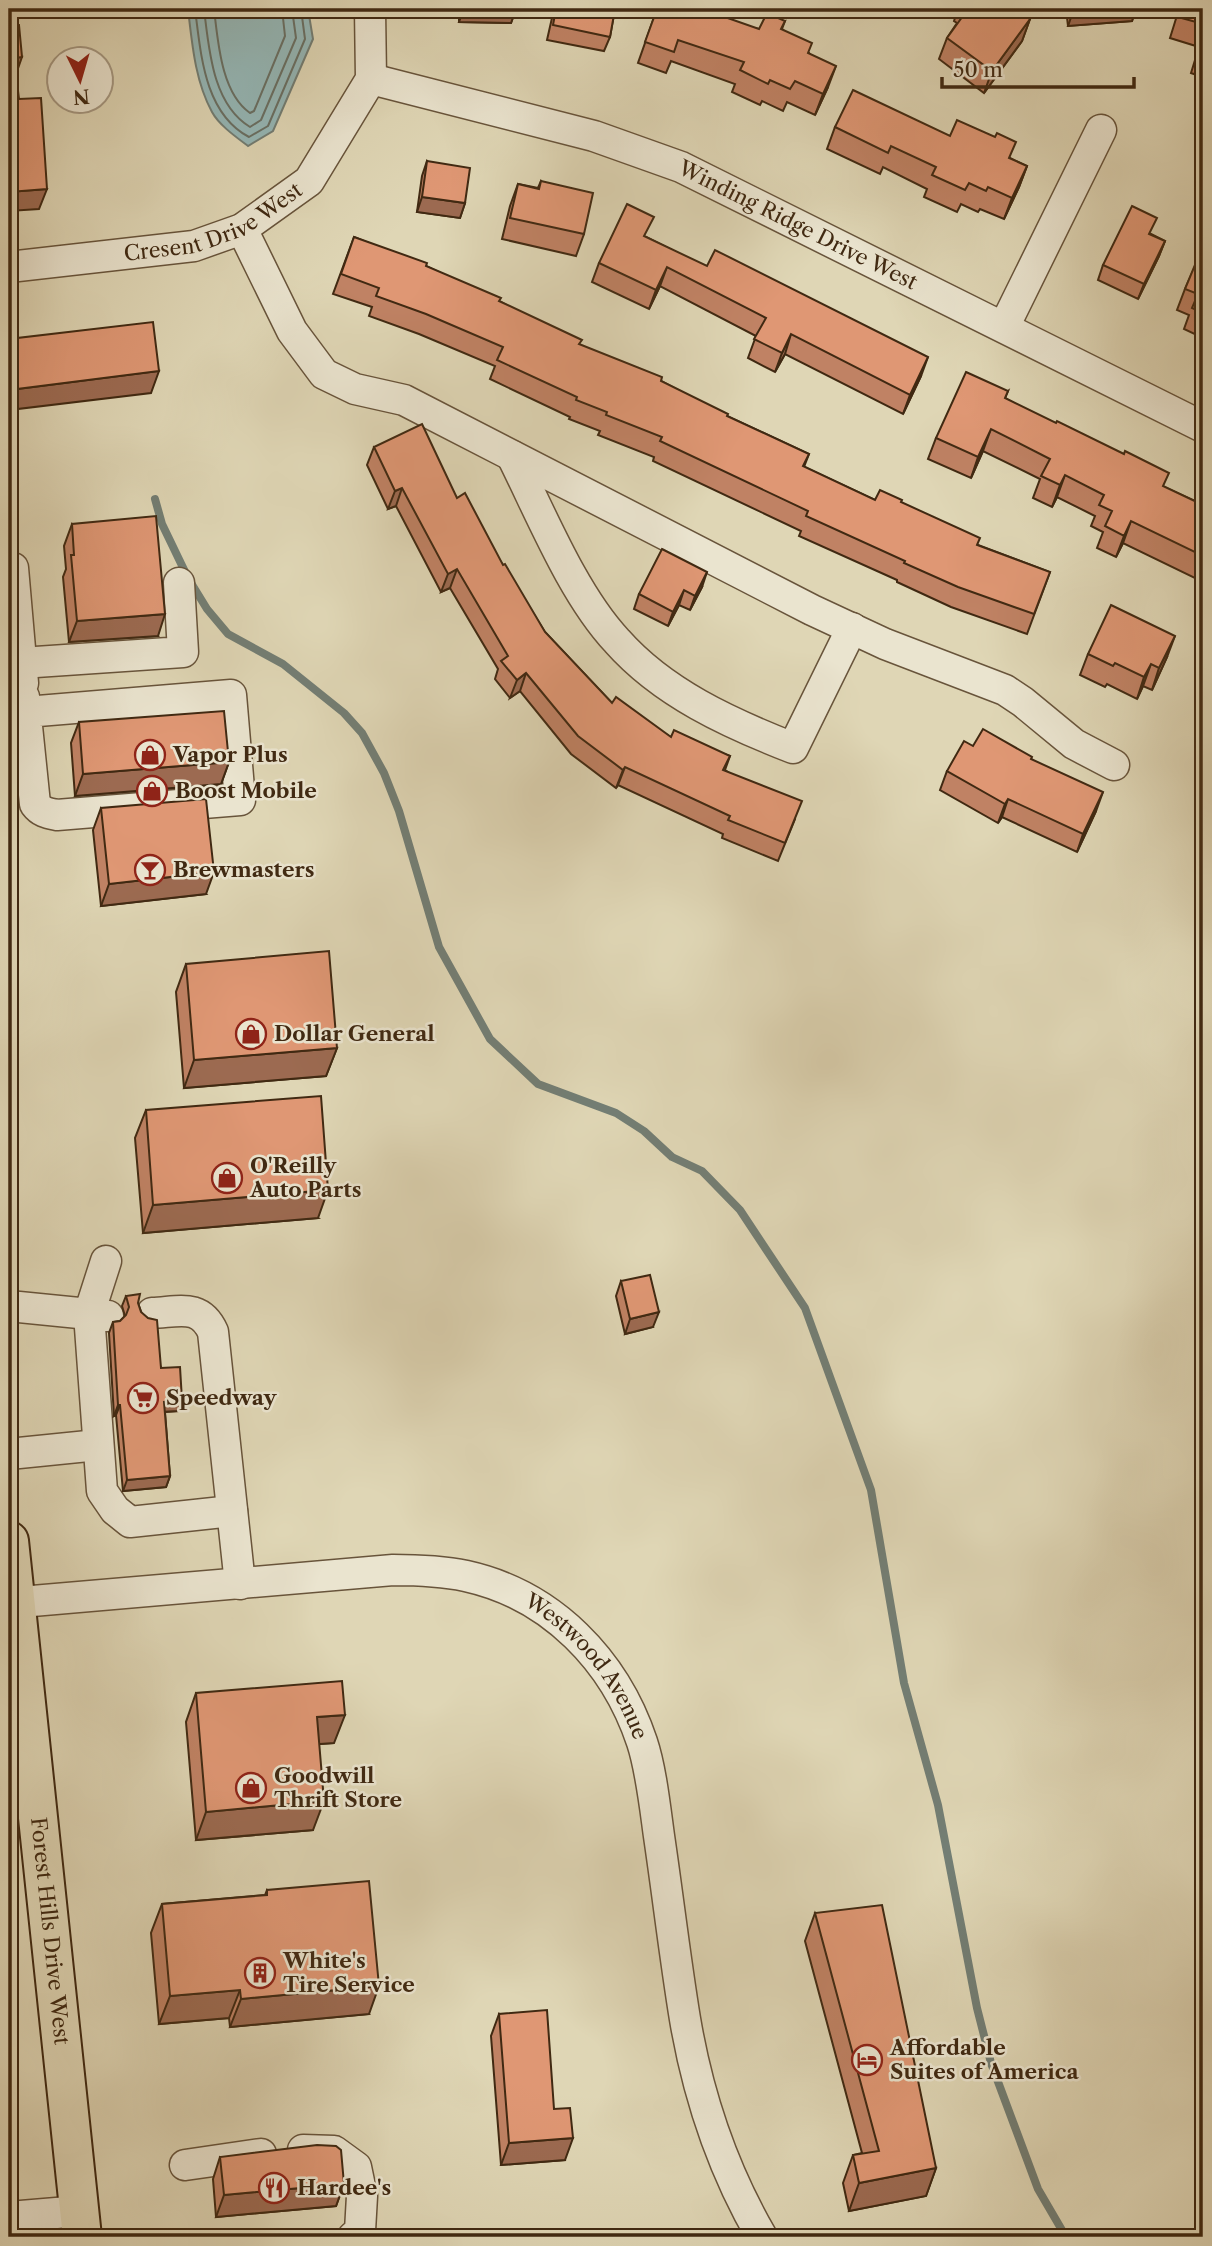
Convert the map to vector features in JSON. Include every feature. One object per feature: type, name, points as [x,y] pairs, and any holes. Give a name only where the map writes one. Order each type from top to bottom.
[{"type":"main road","name":"Forest Hills Drive West","points":[[9,1541],[12,1602],[81,2224]]},
{"type":"street","points":[[370,9],[370,79]]},
{"type":"street","name":"Cresent Drive West","points":[[9,267],[194,246],[242,229],[309,181],[370,79]]},
{"type":"street","name":"Winding Ridge Drive West","points":[[370,79],[580,132],[681,167],[1203,427]]},
{"type":"street","points":[[1004,327],[1101,130]]},
{"type":"street","points":[[242,229],[292,331],[324,374],[355,388],[404,400],[852,628],[1005,690],[1073,744],[1114,765]]},
{"type":"street","points":[[512,456],[576,583],[615,640],[669,687],[727,720],[793,748],[852,628]]},
{"type":"street","points":[[13,568],[21,663],[20,702],[34,804],[39,810],[57,815],[240,800],[231,695],[20,702]]},
{"type":"street","points":[[21,663],[183,652],[179,583]]},
{"type":"street","points":[[106,1261],[98,1315],[98,1445],[102,1491],[115,1510],[130,1522],[232,1511]]},
{"type":"street","points":[[9,1306],[98,1315]]},
{"type":"street","points":[[152,1313],[195,1311],[207,1319],[213,1332],[240,1584]]},
{"type":"street","points":[[9,1454],[98,1445]]},
{"type":"street","name":"Westwood Avenue","points":[[12,1602],[393,1570],[430,1570],[497,1586],[534,1603],[568,1626],[593,1652],[621,1690],[643,1744],[656,1812],[685,2021],[705,2110],[733,2182],[762,2237]]},
{"type":"street","points":[[185,2165],[310,2149],[334,2151],[356,2167],[362,2196],[360,2231],[353,2237]]},
{"type":"street","points":[[9,2217],[81,2224]]},
{"type":"water","points":[[188,9],[308,9],[313,39],[273,131],[248,146],[219,122],[206,100],[195,62]]},
{"type":"building","points":[[556,9],[615,9],[610,37],[553,25]]},
{"type":"building","points":[[657,9],[702,9],[759,29],[767,13],[785,21],[781,29],[812,43],[808,53],[836,66],[823,94],[795,81],[790,89],[770,80],[768,84],[740,70],[744,62],[678,40],[674,52],[645,42]]},
{"type":"building","points":[[968,9],[1015,9],[1030,19],[992,71],[947,38]]},
{"type":"building","points":[[1180,9],[1203,9],[1203,24],[1178,17]]},
{"type":"building","points":[[19,25],[22,57],[14,58],[19,99],[41,98],[47,189],[9,192],[9,26]]},
{"type":"building","points":[[1203,37],[1203,53],[1199,51]]},
{"type":"building","points":[[853,90],[950,136],[957,120],[995,137],[997,133],[1016,142],[1009,158],[1027,166],[1012,198],[988,187],[986,191],[969,183],[965,190],[932,175],[936,167],[891,146],[888,153],[835,127]]},
{"type":"building","points":[[427,161],[470,168],[465,203],[422,197]]},
{"type":"building","points":[[541,181],[593,193],[584,234],[510,218],[518,184],[539,189]]},
{"type":"building","points":[[627,204],[654,217],[644,236],[707,266],[715,250],[928,357],[910,395],[791,334],[782,353],[754,339],[766,318],[667,267],[656,290],[599,263]]},
{"type":"building","points":[[1132,206],[1157,218],[1149,234],[1165,241],[1144,284],[1103,265]]},
{"type":"building","points":[[354,237],[427,263],[426,266],[501,298],[499,301],[582,340],[579,344],[662,377],[661,381],[728,414],[727,416],[809,454],[803,466],[875,500],[880,490],[980,538],[977,545],[1050,572],[1034,614],[958,587],[806,516],[808,511],[660,441],[662,437],[606,415],[607,412],[576,400],[577,397],[497,360],[503,347],[376,296],[379,288],[341,274]]},
{"type":"building","points":[[1202,248],[1203,313],[1192,308],[1198,294],[1185,289]]},
{"type":"building","points":[[153,322],[159,371],[9,390],[9,339]]},
{"type":"building","points":[[966,372],[1008,391],[1005,398],[1169,473],[1163,486],[1199,503],[1200,500],[1203,502],[1203,556],[1131,521],[1124,536],[1105,526],[1112,511],[1099,505],[1104,495],[1065,475],[1060,485],[1041,476],[1050,459],[991,429],[978,457],[936,438]]},
{"type":"building","points":[[422,424],[457,498],[465,493],[503,565],[505,564],[545,632],[612,703],[616,697],[671,737],[674,730],[730,756],[723,770],[802,801],[785,843],[728,820],[730,816],[625,767],[623,770],[578,736],[526,673],[517,680],[501,661],[508,656],[457,569],[448,574],[402,488],[395,491],[374,447]]},
{"type":"building","points":[[156,516],[165,614],[77,621],[71,555],[74,555],[72,524]]},
{"type":"building","points":[[662,549],[707,572],[695,596],[684,590],[673,612],[639,594]]},
{"type":"building","points":[[1111,605],[1175,636],[1159,668],[1151,664],[1144,677],[1088,654]]},
{"type":"building","points":[[224,711],[229,762],[83,774],[79,722]]},
{"type":"building","points":[[983,729],[1032,757],[1031,759],[1103,792],[1083,834],[1008,799],[1005,804],[947,771],[964,741],[973,746]]},
{"type":"building","points":[[206,799],[214,872],[109,884],[101,808]]},
{"type":"building","name":"Dollar General","points":[[329,951],[337,1048],[194,1060],[186,964]]},
{"type":"building","name":"O'Reilly Auto Parts","points":[[321,1096],[328,1190],[153,1205],[146,1110]]},
{"type":"building","points":[[650,1275],[659,1312],[630,1319],[621,1281]]},
{"type":"building","points":[[140,1294],[138,1303],[141,1312],[148,1318],[157,1320],[161,1368],[180,1367],[182,1400],[164,1402],[170,1476],[127,1480],[118,1405],[113,1322],[120,1321],[126,1315],[129,1307],[126,1296]]},
{"type":"building","name":"Goodwill Thrift Store","points":[[342,1681],[345,1715],[317,1717],[324,1801],[206,1812],[196,1693]]},
{"type":"building","name":"White's Tire Service","points":[[369,1881],[379,1986],[241,1999],[240,1990],[170,1996],[162,1904],[267,1895],[267,1890]]},
{"type":"building","name":"Affordable Suites of America","points":[[882,1905],[936,2168],[859,2183],[853,2155],[879,2151],[815,1913]]},
{"type":"building","points":[[547,2010],[554,2109],[570,2108],[573,2138],[509,2143],[499,2014]]},
{"type":"building","points":[[317,2145],[336,2146],[341,2150],[344,2184],[224,2195],[220,2157]]},
{"type":"waterway","points":[[155,499],[162,524],[188,578],[207,609],[228,634],[283,664],[344,713],[362,733],[384,773],[399,811],[439,947],[490,1039],[538,1084],[616,1113],[644,1131],[672,1157],[702,1171],[740,1210],[805,1308],[871,1490],[904,1683],[938,1805],[977,2008],[991,2063],[1038,2189],[1066,2237]]},
{"type":"place","name":"Vapor Plus","points":[[150,755]]},
{"type":"place","name":"Boost Mobile","points":[[152,791]]},
{"type":"place","name":"Brewmasters","points":[[150,870]]},
{"type":"place","name":"Dollar General","points":[[251,1034]]},
{"type":"place","name":"O'Reilly Auto Parts","points":[[227,1178]]},
{"type":"place","name":"Speedway","points":[[143,1398]]},
{"type":"place","name":"Goodwill Thrift Store","points":[[251,1788]]},
{"type":"place","name":"White's Tire Service","points":[[260,1973]]},
{"type":"place","name":"Affordable Suites of America","points":[[867,2060]]},
{"type":"place","name":"Hardee's","points":[[274,2188]]}]
